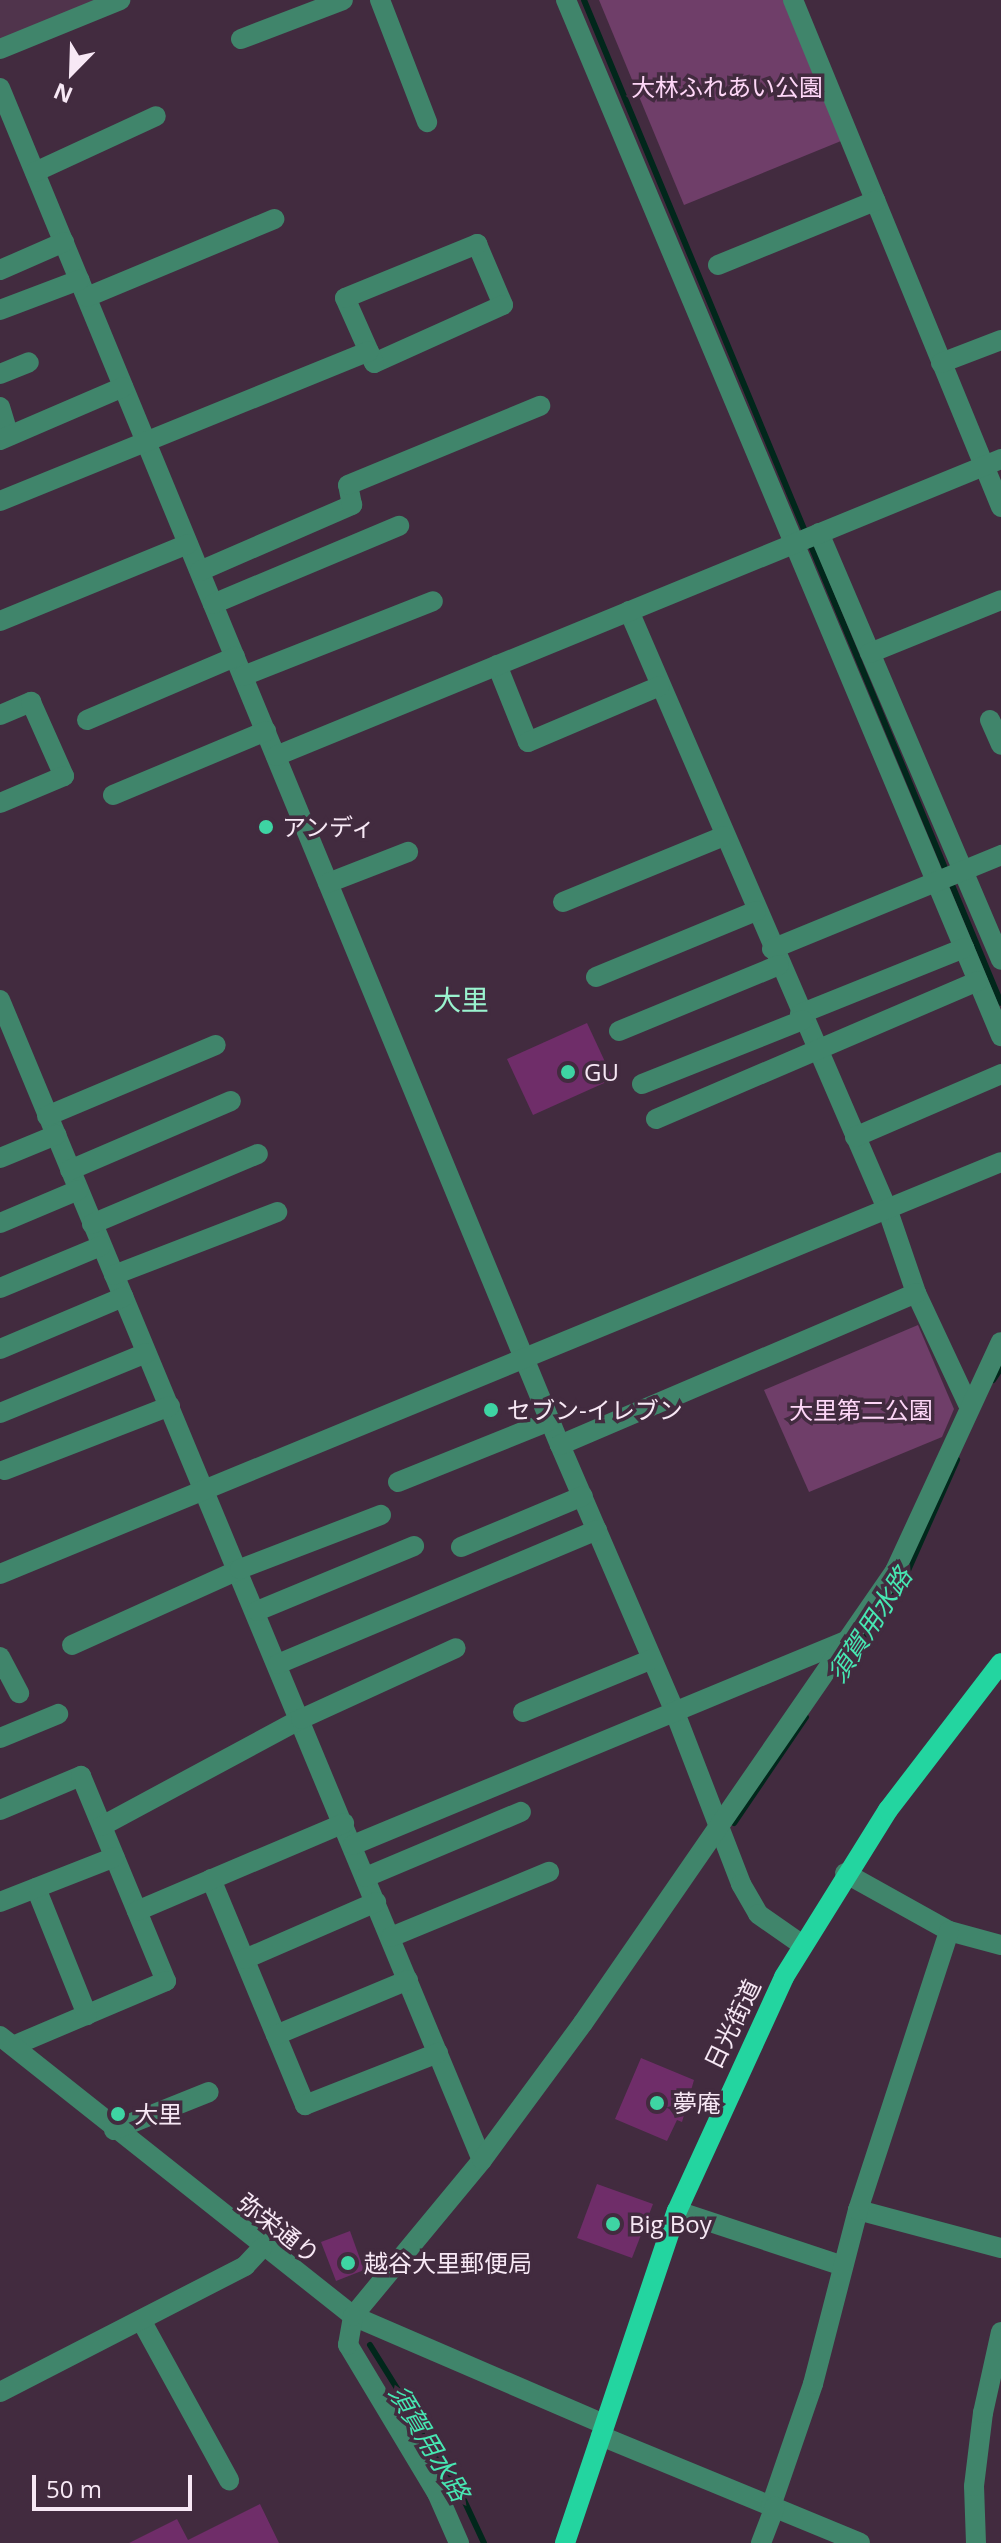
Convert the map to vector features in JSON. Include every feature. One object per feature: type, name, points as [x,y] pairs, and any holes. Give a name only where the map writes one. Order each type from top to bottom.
[{"type":"main road","name":"日光街道","points":[[565,2543],[677,2211],[732,2082],[801,1944],[845,1873],[1001,1663]]},
{"type":"street","points":[[0,49],[120,0]]},
{"type":"street","points":[[241,39],[343,0]]},
{"type":"street","points":[[380,0],[427,122]]},
{"type":"street","points":[[566,0],[1001,1036]]},
{"type":"street","points":[[793,0],[941,363],[992,462],[1001,507]]},
{"type":"street","points":[[0,88],[6,120],[35,172],[550,1421],[674,1710],[719,1826],[758,1914],[801,1944]]},
{"type":"street","points":[[35,172],[156,116]]},
{"type":"street","points":[[718,265],[875,201]]},
{"type":"street","points":[[0,310],[83,288],[274,219]]},
{"type":"street","points":[[0,270],[64,242]]},
{"type":"street","points":[[477,244],[503,305],[374,363],[369,351],[345,298],[477,244]]},
{"type":"street","points":[[941,363],[1001,340]]},
{"type":"street","points":[[0,501],[369,351]]},
{"type":"street","points":[[0,374],[29,362]]},
{"type":"street","points":[[0,407],[5,438],[123,387]]},
{"type":"street","points":[[200,571],[352,505],[348,485],[540,406]]},
{"type":"street","points":[[276,756],[992,462]]},
{"type":"street","points":[[213,604],[399,526]]},
{"type":"street","points":[[819,533],[963,871],[996,936],[1001,960]]},
{"type":"street","points":[[0,621],[188,544]]},
{"type":"street","points":[[870,653],[1001,600]]},
{"type":"street","points":[[87,720],[433,601]]},
{"type":"street","points":[[629,611],[775,957],[888,1211],[916,1293],[968,1404]]},
{"type":"street","points":[[497,665],[528,742],[660,686]]},
{"type":"street","points":[[0,715],[31,702],[64,776],[0,803]]},
{"type":"street","points":[[990,720],[1001,745]]},
{"type":"street","points":[[113,795],[266,731]]},
{"type":"street","points":[[563,902],[724,836]]},
{"type":"street","points":[[328,883],[408,852]]},
{"type":"street","points":[[619,1031],[1001,855]]},
{"type":"street","points":[[596,977],[756,911]]},
{"type":"street","points":[[642,1084],[964,948]]},
{"type":"street","points":[[656,1119],[978,981]]},
{"type":"street","points":[[0,1000],[146,1353],[240,1569],[482,2160]]},
{"type":"street","points":[[0,1158],[52,1125],[216,1045]]},
{"type":"street","points":[[855,1137],[1001,1074]]},
{"type":"street","points":[[70,1170],[231,1101]]},
{"type":"street","points":[[92,1224],[258,1154]]},
{"type":"street","points":[[0,1574],[1001,1162]]},
{"type":"street","points":[[0,1223],[78,1190]]},
{"type":"street","points":[[114,1275],[277,1212]]},
{"type":"street","points":[[0,1288],[101,1246]]},
{"type":"street","points":[[560,1445],[916,1293]]},
{"type":"street","points":[[0,1349],[123,1297]]},
{"type":"street","points":[[459,2543],[437,2493],[348,2345],[353,2316],[482,2160],[895,1571],[968,1404],[1001,1342]]},
{"type":"street","points":[[0,1413],[146,1353]]},
{"type":"street","points":[[5,1470],[170,1406]]},
{"type":"street","points":[[398,1482],[550,1421]]},
{"type":"street","points":[[461,1547],[583,1496]]},
{"type":"street","points":[[72,1645],[240,1569],[381,1515]]},
{"type":"street","points":[[278,1664],[597,1530]]},
{"type":"street","points":[[257,1611],[414,1546]]},
{"type":"street","points":[[353,1845],[849,1640]]},
{"type":"street","points":[[102,1826],[301,1719],[456,1648]]},
{"type":"street","points":[[0,1657],[19,1693]]},
{"type":"street","points":[[523,1712],[652,1659]]},
{"type":"street","points":[[0,1738],[58,1714]]},
{"type":"street","points":[[0,1810],[81,1776],[166,1981],[87,2015],[6,2041]]},
{"type":"street","points":[[366,1877],[521,1812]]},
{"type":"street","points":[[137,1911],[344,1823]]},
{"type":"street","points":[[0,1902],[115,1857]]},
{"type":"street","points":[[391,1937],[549,1872]]},
{"type":"street","points":[[845,1873],[949,1931],[1001,1945]]},
{"type":"street","points":[[211,1879],[305,2105],[438,2053]]},
{"type":"street","points":[[36,1888],[87,2015]]},
{"type":"street","points":[[245,1959],[376,1902]]},
{"type":"street","points":[[761,2543],[813,2384],[858,2210],[949,1931]]},
{"type":"street","points":[[276,2035],[408,1980]]},
{"type":"street","name":"弥栄通り","points":[[6,2041],[262,2248],[353,2316],[860,2543]]},
{"type":"street","points":[[114,2130],[209,2092]]},
{"type":"street","points":[[858,2210],[1001,2248]]},
{"type":"street","points":[[677,2211],[843,2266]]},
{"type":"street","points":[[0,2392],[245,2266],[262,2248]]},
{"type":"street","points":[[141,2320],[229,2480]]},
{"type":"street","points":[[981,2542],[974,2486],[981,2427],[1001,2332]]},
{"type":"shaded area","points":[[0,0],[110,0],[0,46]]},
{"type":"green space","name":"大林ふれあい公園","points":[[599,0],[783,0],[841,141],[684,205]]},
{"type":"green space","name":"大里第二公園","points":[[918,1325],[954,1409],[942,1437],[809,1492],[764,1390]]},
{"type":"building","points":[[587,1023],[613,1079],[533,1115],[507,1059]]},
{"type":"building","points":[[641,2058],[694,2080],[682,2122],[677,2120],[667,2141],[615,2119]]},
{"type":"building","points":[[597,2184],[653,2204],[632,2258],[577,2238]]},
{"type":"building","points":[[350,2231],[364,2270],[336,2281],[321,2242]]},
{"type":"building","points":[[260,2504],[279,2543],[129,2543],[177,2519],[188,2540]]},
{"type":"waterway","points":[[584,0],[1001,1003]]},
{"type":"waterway","name":"須賀用水路","points":[[993,1380],[1001,1368]]},
{"type":"waterway","name":"須賀用水路","points":[[837,1672],[902,1584],[957,1460]]},
{"type":"waterway","name":"須賀用水路","points":[[734,1823],[806,1717]]},
{"type":"waterway","name":"須賀用水路","points":[[370,2345],[456,2483],[484,2543]]},
{"type":"place","name":"アンディ","points":[[266,827]]},
{"type":"place","name":"GU","points":[[568,1072]]},
{"type":"place","name":"セブン-イレブン","points":[[491,1410]]},
{"type":"place","name":"夢庵","points":[[657,2103]]},
{"type":"place","name":"大里","points":[[118,2114]]},
{"type":"place","name":"Big Boy","points":[[613,2224]]},
{"type":"place","name":"越谷大里郵便局","points":[[348,2263]]},
{"type":"district","name":"大里","points":[[461,999]]}]
